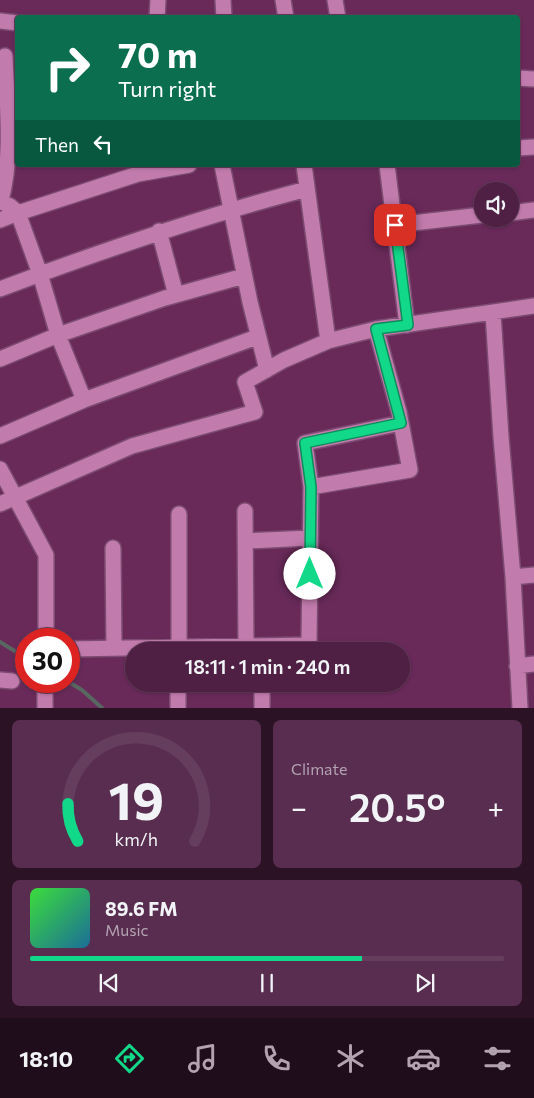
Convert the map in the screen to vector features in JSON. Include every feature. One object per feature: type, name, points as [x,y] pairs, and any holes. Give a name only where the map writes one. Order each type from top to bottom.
[{"type":"street","points":[[157,15],[158,0]]},
{"type":"street","points":[[223,0],[224,15]]},
{"type":"street","points":[[283,0],[286,15]]},
{"type":"street","points":[[335,0],[338,15]]},
{"type":"street","points":[[0,21],[15,23]]},
{"type":"street","points":[[5,56],[9,134],[7,179],[1,201],[18,213],[40,274],[58,335],[84,400]]},
{"type":"street","points":[[520,78],[534,79]]},
{"type":"street","points":[[520,148],[534,147]]},
{"type":"street","points":[[0,220],[138,174],[177,167]]},
{"type":"street","points":[[222,167],[257,337],[267,370]]},
{"type":"street","points":[[304,167],[328,341]]},
{"type":"street","points":[[387,167],[408,325]]},
{"type":"street","points":[[0,289],[159,231],[230,209],[307,189]]},
{"type":"street","points":[[519,211],[534,210]]},
{"type":"street","points":[[395,225],[474,216]]},
{"type":"street","points":[[159,231],[176,295]]},
{"type":"street","points":[[0,359],[58,335],[176,295],[244,276]]},
{"type":"street","points":[[0,504],[132,446],[254,412],[245,382],[284,360],[328,341],[376,329],[534,306]]},
{"type":"street","points":[[493,313],[501,438],[513,576],[520,708]]},
{"type":"street","points":[[311,487],[410,470],[401,423],[376,329]]},
{"type":"street","points":[[0,436],[84,400],[257,337]]},
{"type":"street","points":[[310,642],[311,487],[305,443],[401,423]]},
{"type":"street","points":[[0,469],[46,556],[46,628]]},
{"type":"street","points":[[246,511],[246,642]]},
{"type":"street","points":[[179,514],[179,642]]},
{"type":"street","points":[[246,541],[310,538]]},
{"type":"street","points":[[113,548],[114,648]]},
{"type":"street","points":[[513,576],[534,575]]},
{"type":"street","points":[[80,649],[125,648]]},
{"type":"street","points":[[517,666],[534,664]]},
{"type":"street","points":[[178,692],[178,708]]},
{"type":"street","points":[[262,692],[262,708]]},
{"type":"street","points":[[44,708],[45,693]]},
{"type":"waterway","points":[[0,642],[15,651]]},
{"type":"waterway","points":[[80,689],[102,708]]},
{"type":"route","points":[[310,574],[311,487],[305,443],[401,423],[376,329],[408,325],[395,225]]}]
